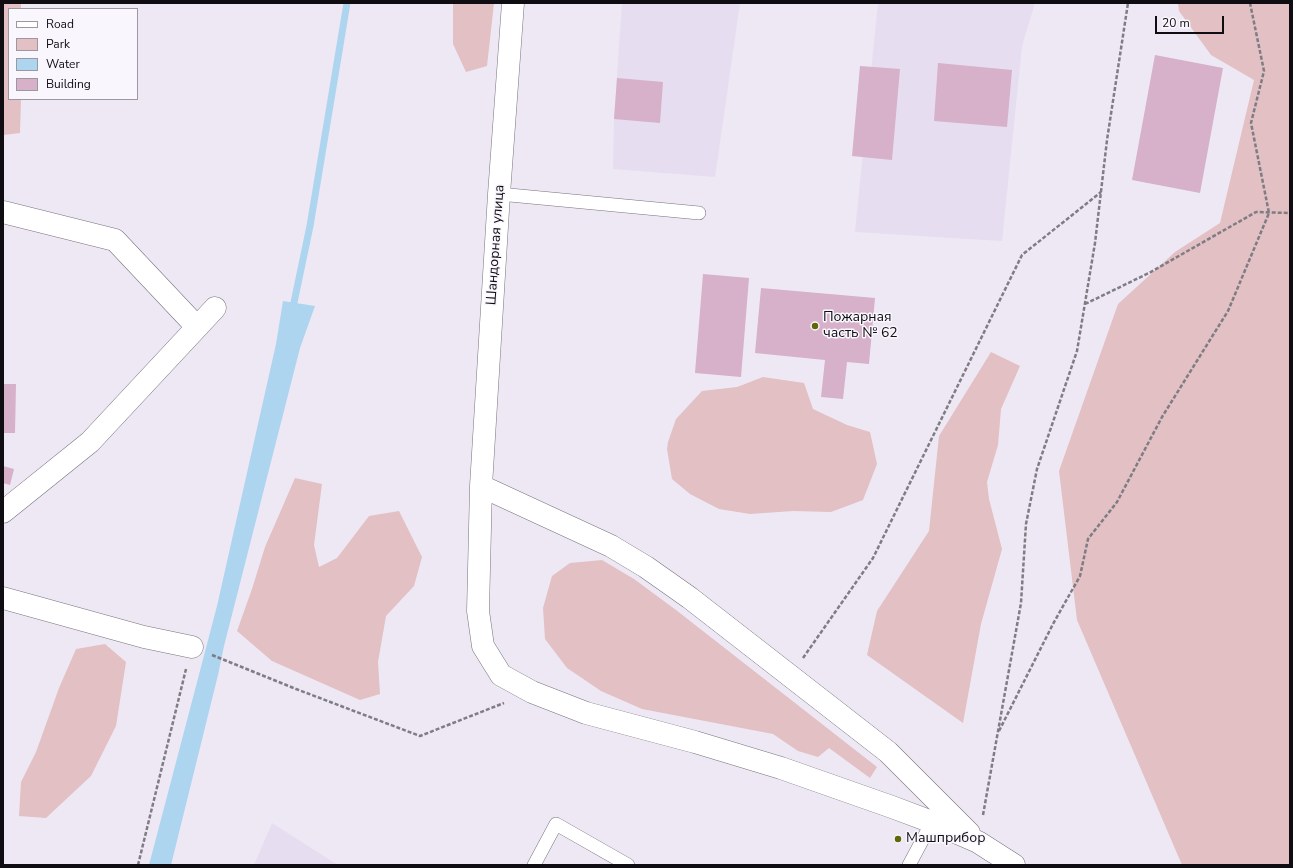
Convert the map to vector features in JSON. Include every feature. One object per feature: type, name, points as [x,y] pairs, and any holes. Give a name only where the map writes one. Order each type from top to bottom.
[{"type":"street","name":"Шандорная улица","points":[[512,3],[482,486],[478,611],[483,646],[501,675],[532,692],[586,713],[695,742],[781,768],[932,822],[978,842]]},
{"type":"street","points":[[3,212],[115,240],[197,327]]},
{"type":"street","points":[[3,512],[90,442],[215,308]]},
{"type":"street","points":[[482,486],[611,546],[646,567],[690,598],[888,752],[978,842],[1014,865]]},
{"type":"street","points":[[3,598],[144,637],[192,647]]},
{"type":"lane","points":[[499,194],[699,213]]},
{"type":"lane","points":[[908,865],[932,822]]},
{"type":"lane","points":[[534,865],[556,824],[628,865]]},
{"type":"path","points":[[978,842],[1021,603],[1026,524],[1037,469],[1078,351],[1095,243],[1108,132],[1128,3]]},
{"type":"path","points":[[997,734],[1053,624],[1080,576],[1088,539],[1117,502],[1162,417],[1228,311],[1269,213],[1251,123],[1264,71],[1250,3]]},
{"type":"path","points":[[790,676],[873,558],[1022,255],[1101,192]]},
{"type":"path","points":[[1085,304],[1149,273],[1256,212],[1290,214]]},
{"type":"path","points":[[138,865],[192,647],[296,689],[420,736],[532,692]]},
{"type":"shaded area","points":[[622,3],[740,3],[715,177],[613,169],[614,119]]},
{"type":"shaded area","points":[[878,3],[1035,3],[1022,46],[1002,241],[855,232]]},
{"type":"shaded area","points":[[272,823],[338,865],[254,865]]},
{"type":"green space","points":[[3,3],[21,3],[21,8],[8,8],[8,100],[21,100],[20,133],[3,135]]},
{"type":"green space","points":[[453,3],[494,3],[487,66],[466,72],[453,44]]},
{"type":"green space","points":[[1178,3],[1290,3],[1290,865],[1182,865],[1077,620],[1059,471],[1118,304],[1175,252],[1220,223],[1254,80],[1211,55],[1179,11]]},
{"type":"green space","points":[[991,352],[1020,366],[1001,409],[998,445],[987,482],[989,499],[1002,549],[981,624],[963,723],[867,655],[877,611],[929,531],[939,436]]},
{"type":"green space","points":[[763,377],[804,383],[813,409],[847,425],[870,432],[877,464],[863,500],[831,512],[793,511],[750,514],[719,509],[690,494],[672,479],[667,449],[676,419],[702,391],[737,387]]},
{"type":"green space","points":[[295,478],[322,484],[314,545],[319,567],[337,558],[369,516],[399,511],[422,557],[414,586],[386,616],[378,662],[380,694],[360,700],[272,661],[237,631],[265,547]]},
{"type":"green space","points":[[602,560],[634,579],[676,610],[877,767],[870,778],[829,748],[818,757],[798,751],[773,734],[642,709],[601,691],[567,668],[545,639],[543,608],[552,576],[570,563]]},
{"type":"green space","points":[[105,644],[126,662],[116,726],[91,776],[46,818],[19,816],[21,782],[36,752],[59,688],[76,649]]},
{"type":"water","points":[[283,301],[315,306],[300,348],[224,646],[171,865],[149,865],[217,606],[276,344]]},
{"type":"building","points":[[1155,55],[1223,68],[1200,193],[1132,180]]},
{"type":"building","points":[[938,63],[1012,70],[1007,127],[934,121]]},
{"type":"building","points":[[860,66],[900,69],[892,160],[852,156]]},
{"type":"building","points":[[617,78],[663,82],[660,123],[614,119]]},
{"type":"building","points":[[703,274],[749,278],[741,377],[695,373]]},
{"type":"building","name":"Пожарная часть № 62","points":[[761,288],[875,298],[869,364],[847,362],[843,399],[821,397],[825,360],[755,353]]},
{"type":"building","points":[[3,384],[16,384],[15,433],[3,433]]},
{"type":"building","points":[[3,466],[14,469],[10,485],[3,483]]},
{"type":"waterway","points":[[292,312],[310,226],[347,3]]},
{"type":"place","name":"Пожарная часть № 62","points":[[815,326]]},
{"type":"place","name":"Машприбор","points":[[898,839]]}]
